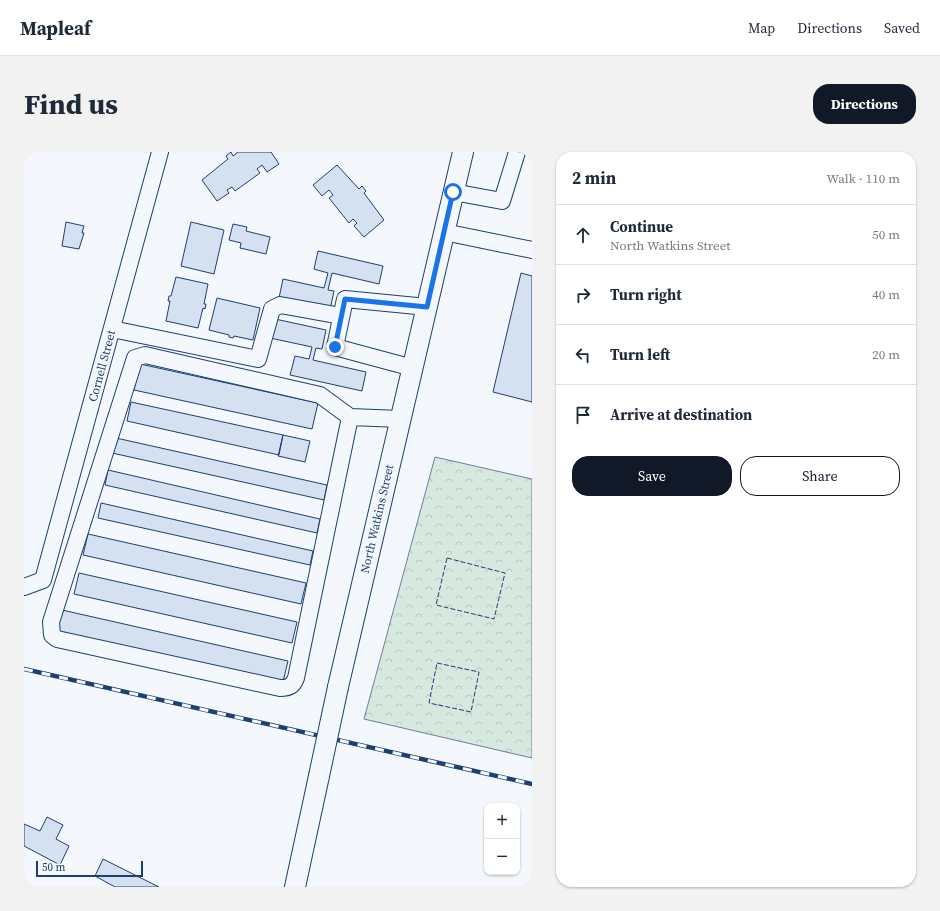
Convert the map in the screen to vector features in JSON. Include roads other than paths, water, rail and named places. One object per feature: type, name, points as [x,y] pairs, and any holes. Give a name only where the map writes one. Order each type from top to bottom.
[{"type":"main road","name":"North Watkins Street","points":[[295,887],[338,687],[463,152]]},
{"type":"street","name":"Cornell Street","points":[[24,587],[43,580],[160,152]]},
{"type":"street","points":[[453,192],[502,201],[517,152]]},
{"type":"street","points":[[444,232],[532,250]]},
{"type":"street","points":[[413,368],[335,347],[341,316],[345,299],[427,307]]},
{"type":"street","points":[[112,329],[258,359],[272,309],[280,305],[341,316]]},
{"type":"street","points":[[350,417],[296,678],[293,684],[288,688],[280,688],[65,641],[57,639],[52,635],[51,622],[135,358],[145,355],[320,395],[350,417],[401,419]]},
{"type":"railway","points":[[24,669],[532,784]]}]
